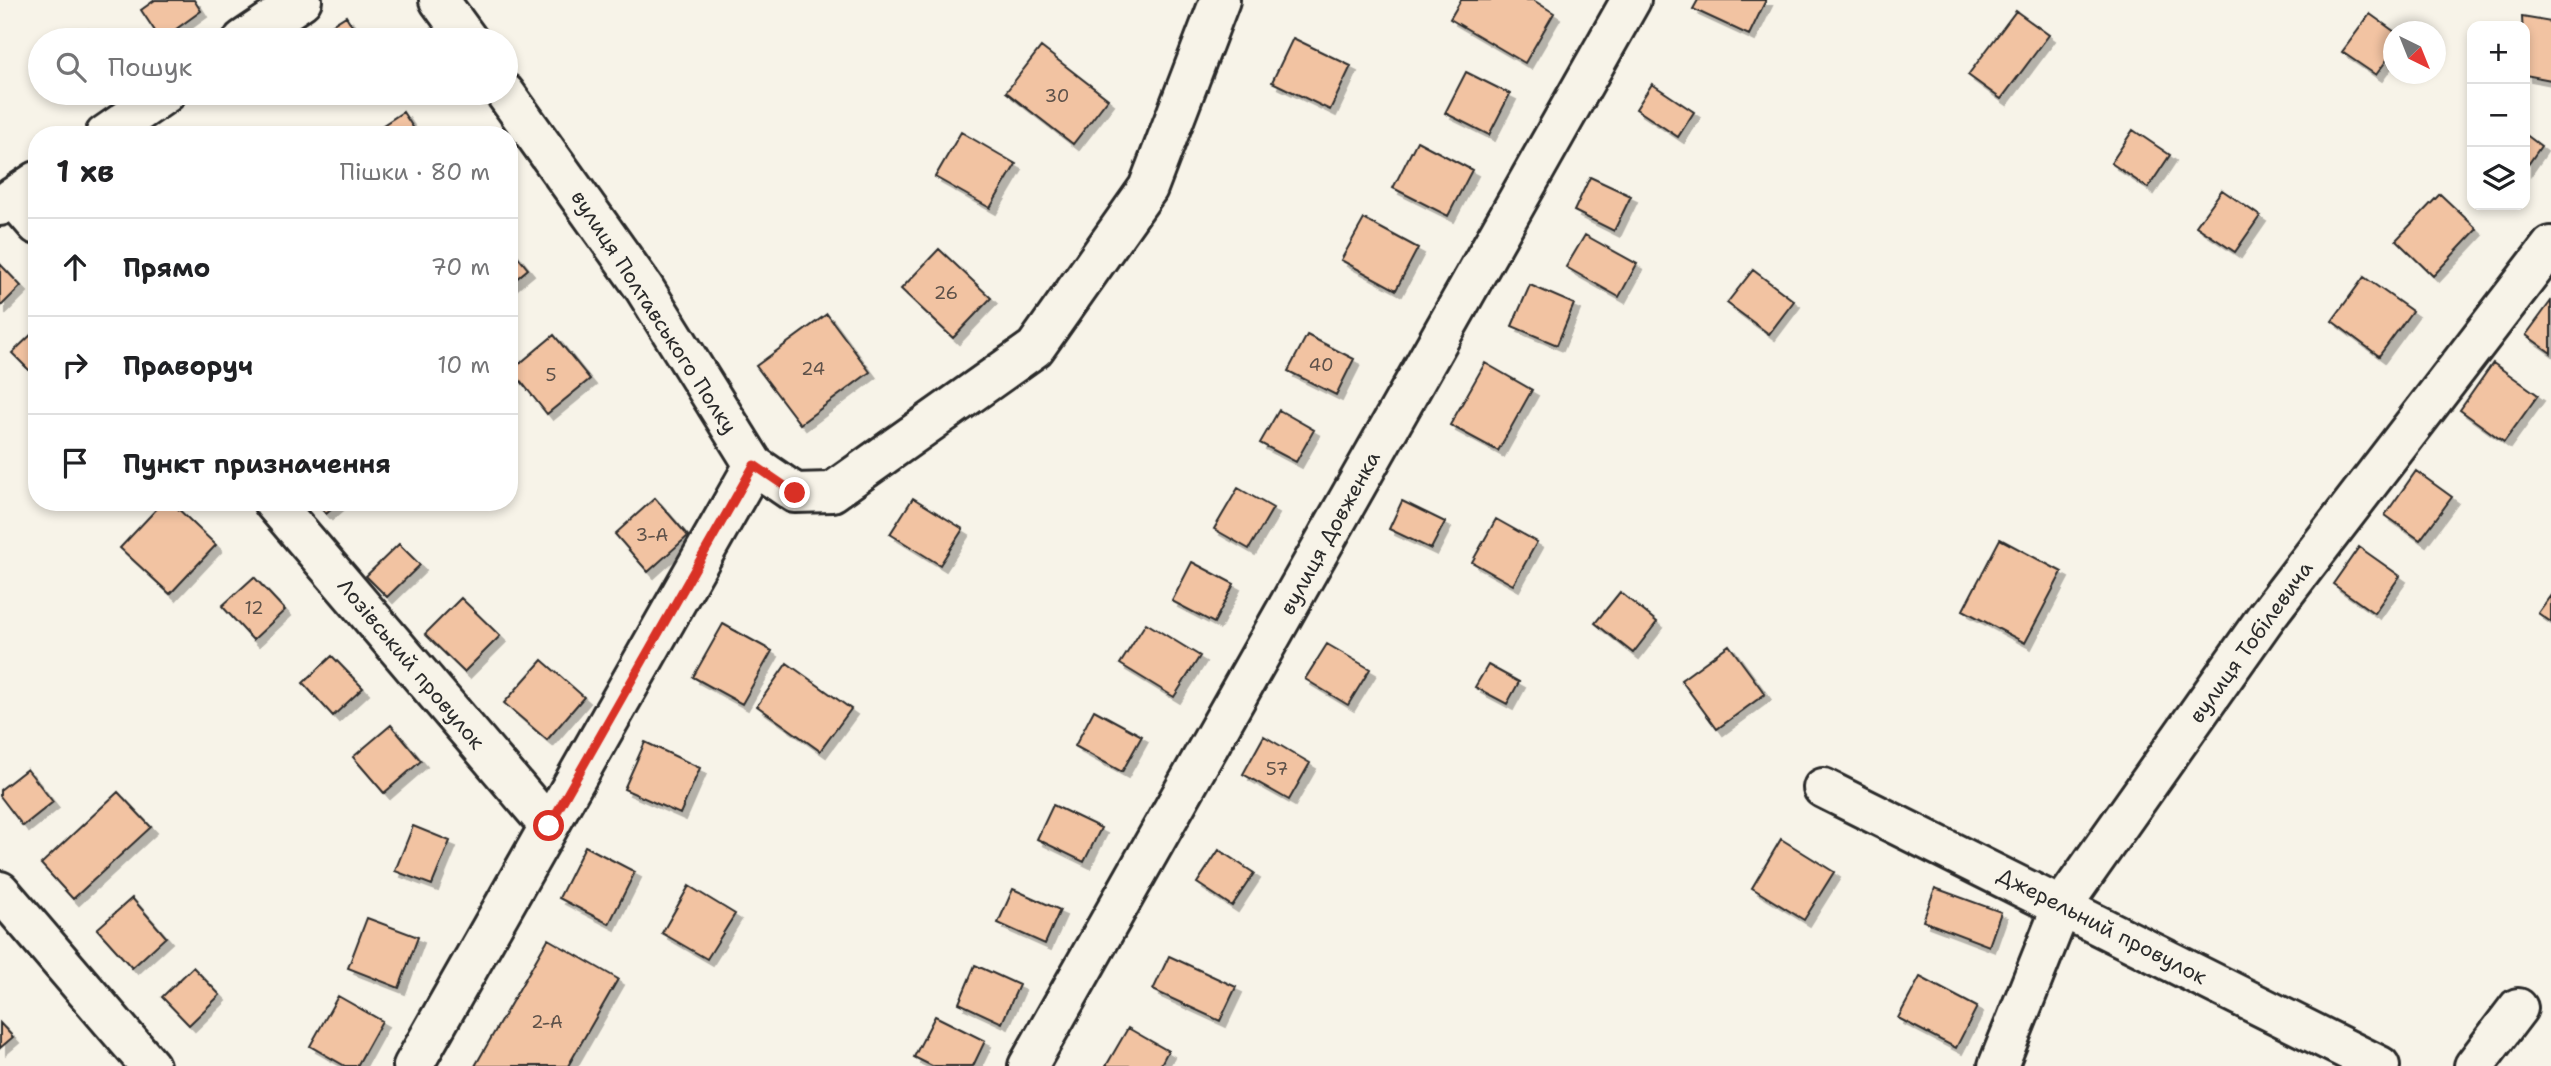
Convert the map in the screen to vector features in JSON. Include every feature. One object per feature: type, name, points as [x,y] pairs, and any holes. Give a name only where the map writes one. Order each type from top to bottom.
[{"type":"street","points":[[261,28],[302,0]]},
{"type":"street","points":[[439,0],[459,28]]},
{"type":"street","name":"вулиця Полтавського Полку","points":[[514,105],[644,288],[754,465],[795,493],[832,492],[1035,348],[1148,188],[1220,0]]},
{"type":"street","name":"вулиця Довженка","points":[[1028,1066],[1630,0]]},
{"type":"street","points":[[118,126],[149,105]]},
{"type":"street","name":"вулиця Тобілевича","points":[[1998,1066],[2062,906],[2266,617],[2551,246]]},
{"type":"street","points":[[412,1066],[754,465]]},
{"type":"street","name":"Лозівський провулок","points":[[281,511],[549,826]]},
{"type":"street","name":"Джерельний провулок","points":[[1823,788],[2380,1066]]},
{"type":"street","points":[[0,891],[150,1066]]},
{"type":"street","points":[[2474,1066],[2518,1008]]},
{"type":"building","points":[[155,0],[194,0],[201,11],[178,28],[153,28],[141,10]]},
{"type":"building","points":[[1461,0],[1533,0],[1554,13],[1525,63],[1450,19]]},
{"type":"building","points":[[1698,0],[1766,0],[1749,35],[1693,9]]},
{"type":"building","points":[[2016,11],[2049,35],[2001,99],[1968,75]]},
{"type":"building","points":[[2370,14],[2383,23],[2383,65],[2376,75],[2342,52]]},
{"type":"building","points":[[346,16],[354,28],[327,28]]},
{"type":"building","points":[[2522,17],[2551,22],[2551,80],[2530,76],[2530,21],[2522,21]]},
{"type":"building","points":[[1293,38],[1351,66],[1330,110],[1272,82]]},
{"type":"building","points":[[1041,47],[1108,99],[1073,144],[1006,92]]},
{"type":"building","points":[[1466,72],[1510,94],[1489,135],[1445,113]]},
{"type":"building","points":[[1652,84],[1694,112],[1678,137],[1636,109]]},
{"type":"building","points":[[403,112],[412,126],[382,126]]},
{"type":"building","points":[[2133,130],[2170,155],[2148,188],[2111,163]]},
{"type":"building","points":[[961,132],[1016,164],[990,208],[935,177]]},
{"type":"building","points":[[2530,138],[2541,146],[2530,162]]},
{"type":"building","points":[[1417,141],[1472,170],[1448,216],[1393,188]]},
{"type":"building","points":[[1590,177],[1631,196],[1614,231],[1574,211]]},
{"type":"building","points":[[2222,190],[2260,216],[2235,252],[2196,226]]},
{"type":"building","points":[[2440,194],[2477,229],[2433,276],[2396,240]]},
{"type":"building","points":[[1364,219],[1418,248],[1396,290],[1341,260]]},
{"type":"building","points":[[1585,235],[1637,264],[1619,297],[1566,267]]},
{"type":"building","points":[[939,249],[991,298],[953,338],[901,289]]},
{"type":"building","points":[[518,257],[528,269],[518,277]]},
{"type":"building","points":[[0,264],[21,286],[0,307]]},
{"type":"building","points":[[1753,270],[1794,301],[1769,334],[1727,303]]},
{"type":"building","points":[[2364,277],[2412,311],[2379,356],[2332,321]]},
{"type":"building","points":[[1530,285],[1574,304],[1557,345],[1512,326]]},
{"type":"building","points":[[2551,301],[2551,353],[2526,335]]},
{"type":"building","points":[[827,314],[870,372],[800,424],[756,366]]},
{"type":"building","points":[[554,335],[590,379],[547,414],[518,378],[518,365]]},
{"type":"building","points":[[1307,335],[1354,359],[1336,395],[1288,371]]},
{"type":"building","points":[[28,338],[28,369],[12,353]]},
{"type":"building","points":[[1485,363],[1532,390],[1498,451],[1450,425]]},
{"type":"building","points":[[2493,363],[2538,395],[2504,442],[2460,410]]},
{"type":"building","points":[[1279,410],[1314,430],[1296,462],[1260,443]]},
{"type":"building","points":[[2416,471],[2452,497],[2420,540],[2385,515]]},
{"type":"building","points":[[1238,488],[1273,508],[1249,549],[1214,529]]},
{"type":"building","points":[[655,498],[688,536],[648,572],[615,534]]},
{"type":"building","points":[[913,498],[963,529],[940,565],[890,534]]},
{"type":"building","points":[[1402,501],[1445,522],[1431,549],[1389,529]]},
{"type":"building","points":[[155,511],[180,511],[216,545],[170,594],[120,548]]},
{"type":"building","points":[[1496,519],[1537,542],[1513,585],[1472,562]]},
{"type":"building","points":[[2000,539],[2062,572],[2025,643],[1963,610]]},
{"type":"building","points":[[399,544],[420,565],[387,597],[366,576]]},
{"type":"building","points":[[2359,547],[2400,576],[2374,613],[2333,584]]},
{"type":"building","points":[[1192,562],[1234,584],[1214,623],[1172,601]]},
{"type":"building","points":[[254,577],[285,610],[253,640],[222,606]]},
{"type":"building","points":[[1620,592],[1657,622],[1633,653],[1595,623]]},
{"type":"building","points":[[2551,595],[2551,622],[2538,613]]},
{"type":"building","points":[[461,598],[500,636],[464,672],[425,634]]},
{"type":"building","points":[[1146,623],[1200,656],[1174,697],[1120,664]]},
{"type":"building","points":[[723,624],[772,651],[742,704],[693,677]]},
{"type":"building","points":[[1327,644],[1370,669],[1348,705],[1305,679]]},
{"type":"building","points":[[1729,645],[1765,694],[1717,729],[1681,680]]},
{"type":"building","points":[[332,656],[363,688],[333,716],[303,683]]},
{"type":"building","points":[[542,660],[584,697],[547,740],[504,703]]},
{"type":"building","points":[[787,663],[851,709],[820,751],[757,706]]},
{"type":"building","points":[[1488,665],[1519,682],[1507,704],[1475,687]]},
{"type":"building","points":[[1094,710],[1142,736],[1122,772],[1075,746]]},
{"type":"building","points":[[391,725],[421,761],[384,793],[353,757]]},
{"type":"building","points":[[1264,736],[1310,763],[1289,800],[1243,774]]},
{"type":"building","points":[[645,742],[700,768],[680,814],[624,789]]},
{"type":"building","points":[[27,769],[53,802],[23,826],[0,796],[0,790]]},
{"type":"building","points":[[118,792],[151,827],[73,899],[41,864]]},
{"type":"building","points":[[1053,805],[1101,828],[1084,862],[1037,839]]},
{"type":"building","points":[[413,826],[450,841],[432,885],[395,871]]},
{"type":"building","points":[[1781,839],[1834,872],[1804,920],[1752,888]]},
{"type":"building","points":[[585,846],[635,872],[609,924],[559,898]]},
{"type":"building","points":[[1219,850],[1254,873],[1232,906],[1197,883]]},
{"type":"building","points":[[689,886],[735,914],[707,959],[662,933]]},
{"type":"building","points":[[1935,888],[2001,912],[1989,946],[1923,921]]},
{"type":"building","points":[[1013,889],[1060,910],[1045,944],[998,923]]},
{"type":"building","points":[[132,898],[166,937],[132,968],[97,929]]},
{"type":"building","points":[[367,918],[418,937],[399,988],[348,968]]},
{"type":"building","points":[[548,939],[618,979],[568,1066],[475,1066]]},
{"type":"building","points":[[1169,956],[1236,987],[1220,1021],[1153,990]]},
{"type":"building","points":[[975,965],[1019,985],[1002,1023],[959,1003]]},
{"type":"building","points":[[193,967],[220,995],[189,1025],[162,997]]},
{"type":"building","points":[[1920,977],[1977,1007],[1956,1048],[1898,1018]]},
{"type":"building","points":[[338,996],[382,1021],[357,1066],[345,1066],[310,1046]]},
{"type":"building","points":[[935,1016],[985,1041],[973,1066],[932,1066],[914,1057]]},
{"type":"building","points":[[0,1023],[13,1037],[0,1048]]},
{"type":"building","points":[[1128,1028],[1168,1051],[1160,1066],[1106,1066]]},
{"type":"route","points":[[549,826],[754,465],[795,493]]}]
